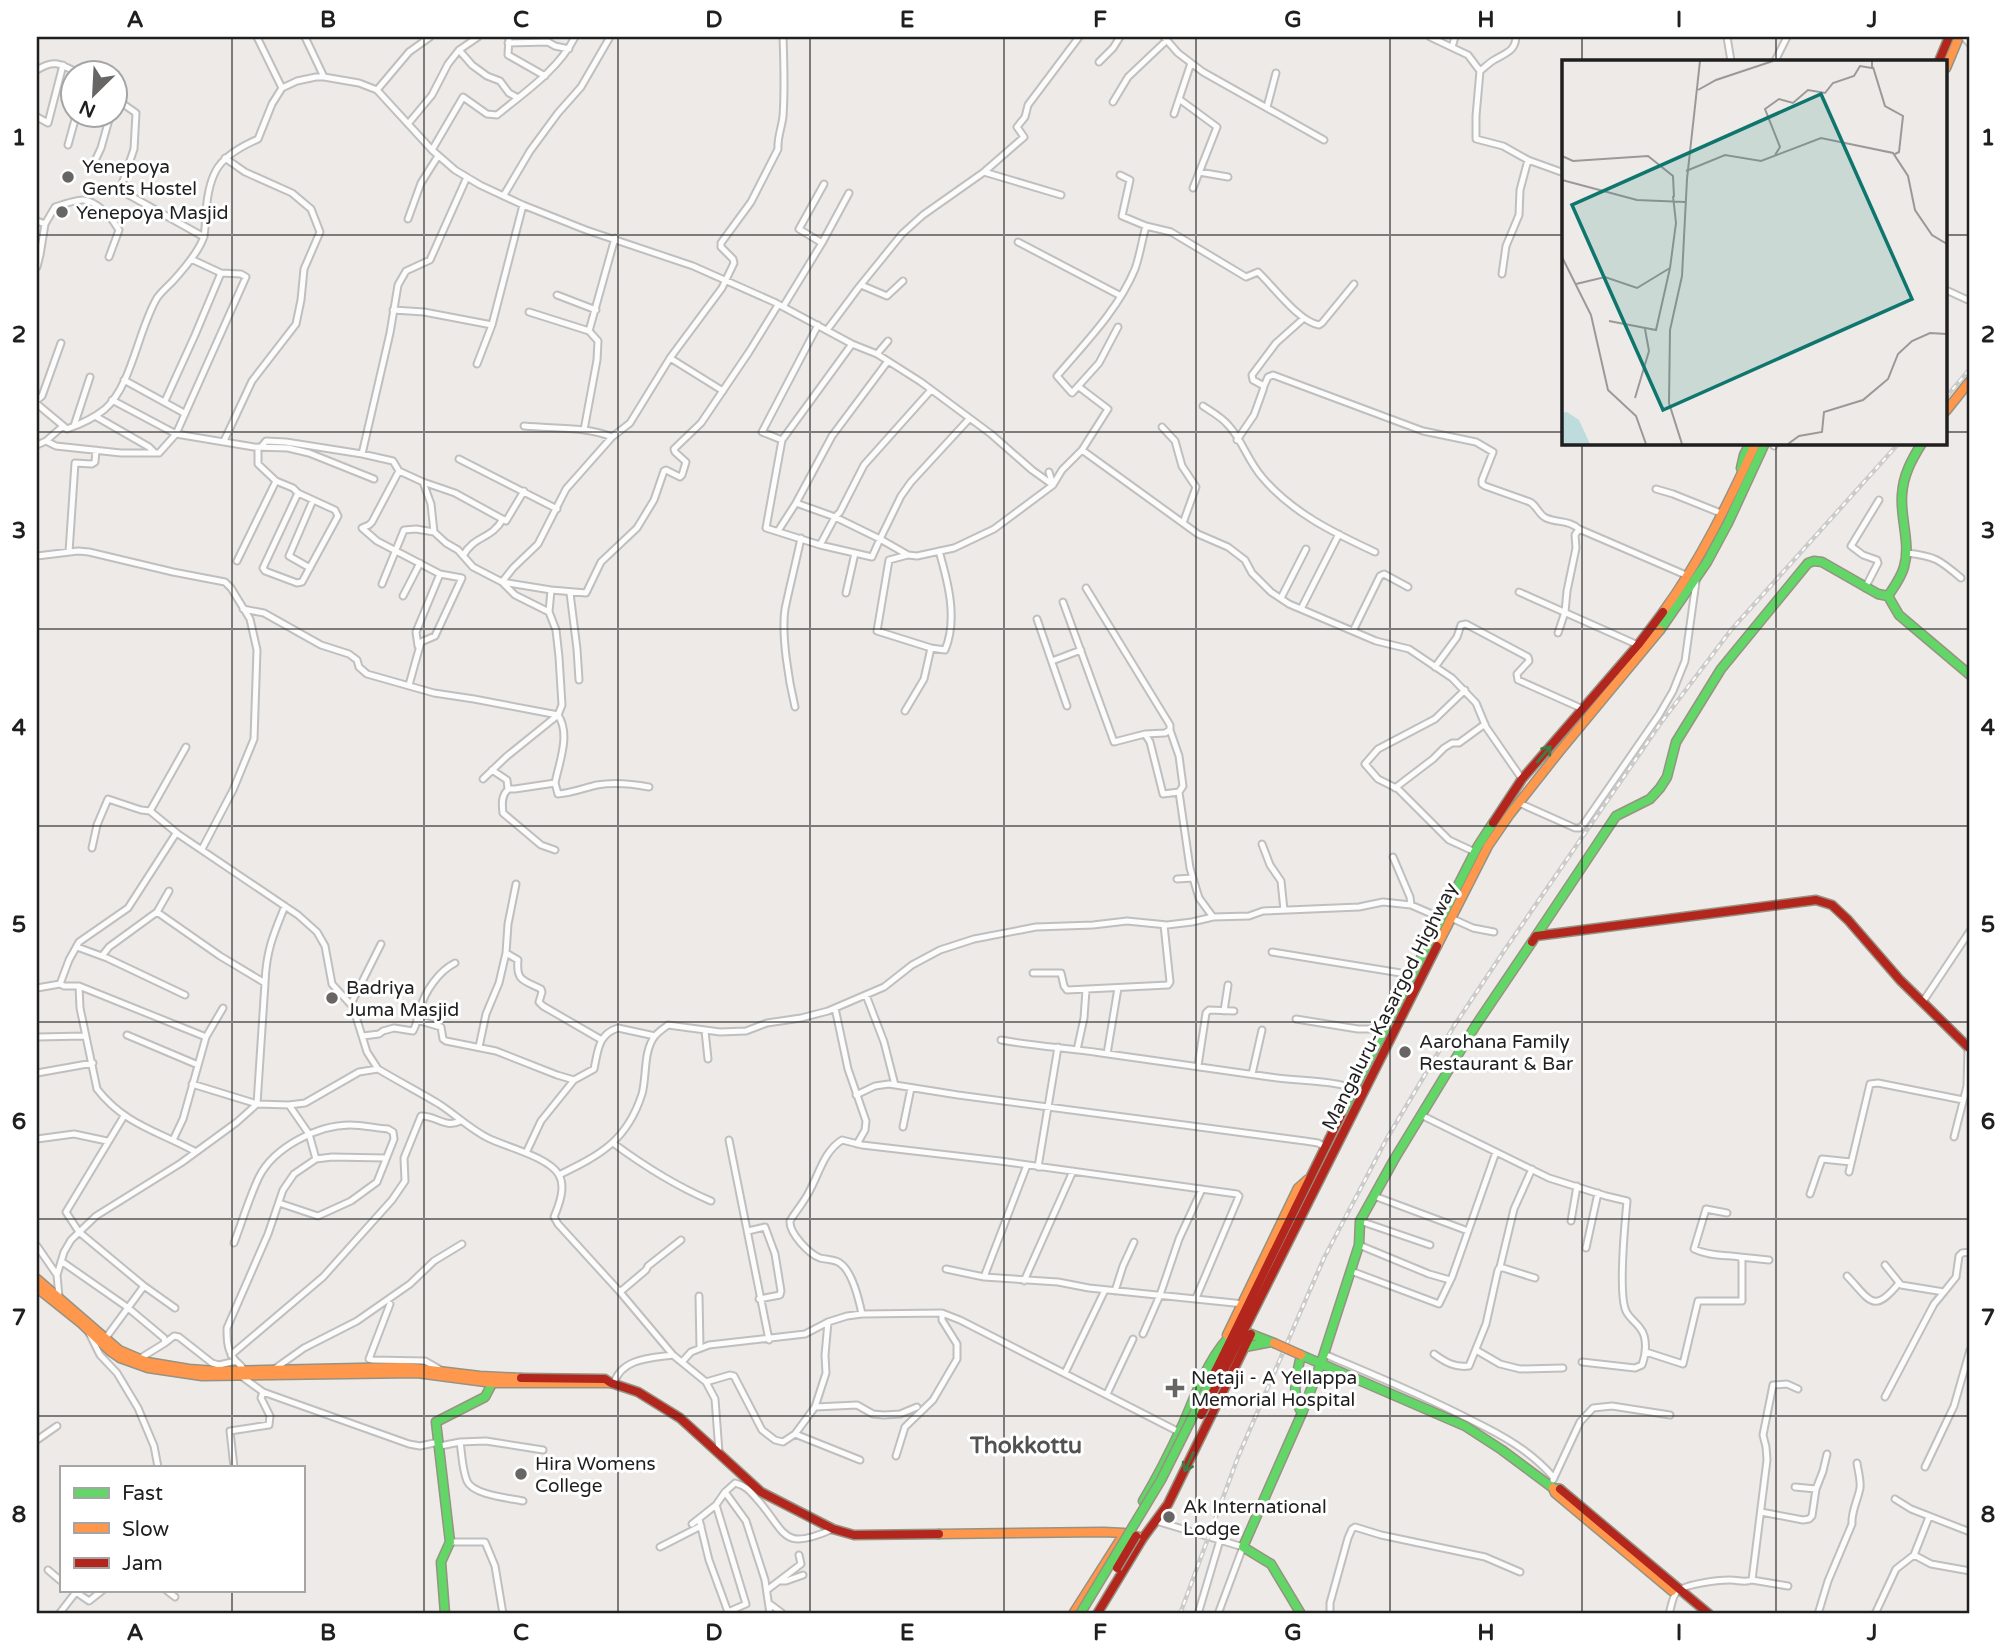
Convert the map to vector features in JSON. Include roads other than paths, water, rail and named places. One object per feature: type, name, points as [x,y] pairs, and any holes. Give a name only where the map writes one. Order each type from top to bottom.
[{"type":"main road","points":[[1939,60],[1949,37]]},
{"type":"main road","points":[[1948,64],[1961,37]]},
{"type":"main road","points":[[1948,408],[1970,381]]},
{"type":"main road","points":[[1738,481],[1750,444]]},
{"type":"main road","name":"Mangaluru-Kasargod Highway","points":[[1080,1614],[1161,1480],[1243,1332],[1315,1179],[1325,1147],[1491,824],[1522,779],[1638,645],[1677,593],[1693,578],[1756,444]]},
{"type":"main road","name":"Mangaluru-Kasargod Highway","points":[[1243,1332],[1244,1304],[1315,1179],[1488,846],[1518,802],[1660,631],[1727,524],[1765,444]]},
{"type":"main road","points":[[1888,596],[1898,583],[1905,565],[1907,553],[1901,495],[1907,467],[1921,444]]},
{"type":"main road","points":[[1301,1614],[1271,1564],[1243,1547],[1321,1363],[1359,1245],[1360,1221],[1476,1025],[1616,816],[1650,799],[1660,788],[1667,777],[1676,742],[1721,669],[1804,567],[1814,561],[1822,562],[1865,588],[1888,596],[1899,615],[1970,675]]},
{"type":"main road","points":[[1536,936],[1816,900],[1832,905],[1848,920],[1900,980],[1969,1048]]},
{"type":"main road","points":[[37,1279],[57,1300],[119,1350],[139,1359],[189,1369],[242,1373]]},
{"type":"main road","points":[[37,1288],[57,1300]]},
{"type":"main road","points":[[1073,1614],[1158,1475],[1202,1382],[1244,1304]]},
{"type":"main road","points":[[75,1315],[110,1351],[123,1359],[134,1364],[186,1375],[417,1373],[494,1380],[584,1377],[605,1379],[638,1391],[680,1418],[719,1453],[747,1484],[780,1504],[833,1529],[861,1535],[1104,1532],[1143,1538]]},
{"type":"main road","points":[[1227,1336],[1243,1332],[1465,1426],[1559,1488],[1700,1614]]},
{"type":"main road","points":[[1097,1614],[1179,1482],[1245,1347],[1243,1332]]},
{"type":"main road","points":[[1245,1347],[1272,1343]]},
{"type":"main road","points":[[1301,1355],[1293,1391],[1296,1405],[1302,1413]]},
{"type":"main road","points":[[261,1373],[273,1370],[381,1367],[439,1369],[494,1380]]},
{"type":"main road","points":[[445,1614],[441,1562],[450,1542],[436,1422],[485,1397],[494,1380]]},
{"type":"main road","name":"Mangaluru-Kasargod Highway","points":[[1087,1614],[1167,1483],[1214,1382]]},
{"type":"main road","points":[[1677,1591],[1709,1614]]},
{"type":"street","points":[[257,37],[282,88]]},
{"type":"street","points":[[305,37],[324,77]]},
{"type":"street","points":[[377,90],[409,52],[430,37]]},
{"type":"street","points":[[408,124],[432,94],[459,50],[478,37]]},
{"type":"street","points":[[432,150],[463,97],[488,114],[497,115],[545,76],[569,49],[575,37]]},
{"type":"street","points":[[504,195],[530,151],[581,87],[610,37]]},
{"type":"street","points":[[502,582],[538,544],[566,489],[612,437],[630,423],[670,358],[725,282],[734,263],[721,247],[721,243],[751,202],[778,149],[785,98],[783,37]]},
{"type":"street","points":[[827,330],[902,234],[923,215],[984,172],[1024,137],[1017,127],[1026,117],[1028,105],[1079,37]]},
{"type":"street","points":[[1099,62],[1120,37]]},
{"type":"street","points":[[1430,37],[1468,55],[1480,71],[1476,139],[1503,146],[1528,160],[1562,172]]},
{"type":"street","points":[[1452,47],[1455,37]]},
{"type":"street","points":[[1480,71],[1514,48],[1516,37]]},
{"type":"street","points":[[1727,37],[1731,60]]},
{"type":"street","points":[[1776,60],[1787,37]]},
{"type":"street","points":[[1961,37],[1970,44]]},
{"type":"street","points":[[1113,102],[1128,77],[1165,38],[1178,53],[1203,72],[1324,140]]},
{"type":"street","points":[[545,76],[508,55],[508,40],[548,42],[569,49]]},
{"type":"street","points":[[459,50],[472,65],[487,76],[500,81],[509,93],[518,98]]},
{"type":"street","points":[[37,70],[51,62],[60,64]]},
{"type":"street","points":[[1174,114],[1191,63]]},
{"type":"street","points":[[37,117],[48,123],[60,73]]},
{"type":"street","points":[[1267,107],[1276,73]]},
{"type":"street","points":[[61,343],[42,396],[37,402],[67,429],[95,416],[113,400],[124,380],[146,319],[159,295],[191,259],[204,237],[207,197],[213,172],[225,158],[245,144],[258,139],[272,104],[282,88],[306,79],[324,77],[359,83],[377,90],[438,156],[480,185],[586,230],[693,266],[877,354],[991,434],[1053,485]]},
{"type":"street","points":[[1179,99],[1217,127],[1193,188]]},
{"type":"street","points":[[130,109],[136,113],[134,149],[120,190],[204,237]]},
{"type":"street","points":[[68,145],[72,130]]},
{"type":"street","points":[[94,163],[106,130]]},
{"type":"street","points":[[408,219],[421,183],[438,156]]},
{"type":"street","points":[[224,442],[252,381],[296,324],[304,270],[320,232],[311,209],[292,193],[245,172],[225,158]]},
{"type":"street","points":[[1502,274],[1506,246],[1519,215],[1520,190],[1528,160]]},
{"type":"street","points":[[984,172],[1061,195]]},
{"type":"street","points":[[1199,172],[1228,177]]},
{"type":"street","points":[[1120,175],[1130,180],[1122,216],[1171,232],[1246,277],[1258,272],[1313,324],[1319,325],[1354,284]]},
{"type":"street","points":[[362,454],[390,333],[398,285],[405,271],[430,260],[467,177]]},
{"type":"street","points":[[822,243],[799,229],[824,184]]},
{"type":"street","points":[[502,582],[569,593],[586,593],[601,562],[637,528],[654,500],[664,470],[680,477],[682,475],[686,462],[674,449],[701,422],[723,391],[822,243],[849,193]]},
{"type":"street","points":[[37,267],[45,223],[55,207],[78,200],[85,200],[112,219],[119,230],[110,257]]},
{"type":"street","points":[[477,364],[492,325],[523,205]]},
{"type":"street","points":[[37,221],[45,223]]},
{"type":"street","points":[[1118,327],[1099,363],[1072,393],[1056,376],[1106,318],[1121,296],[1135,268],[1146,226]]},
{"type":"street","points":[[589,331],[615,238]]},
{"type":"street","points":[[1018,242],[1121,296]]},
{"type":"street","points":[[46,441],[56,446],[121,453],[159,453],[176,434],[246,277],[241,274],[221,273],[191,259]]},
{"type":"street","points":[[165,401],[221,273]]},
{"type":"street","points":[[861,285],[887,296],[903,281]]},
{"type":"street","points":[[1948,291],[1970,301]]},
{"type":"street","points":[[557,295],[596,310]]},
{"type":"street","points":[[393,310],[424,312],[492,325]]},
{"type":"street","points":[[529,312],[589,331],[598,341],[584,430]]},
{"type":"street","points":[[1264,386],[1251,377],[1276,343],[1304,318]]},
{"type":"street","points":[[782,440],[762,432],[818,325]]},
{"type":"street","points":[[877,354],[888,341]]},
{"type":"street","points":[[852,344],[782,440],[766,528],[820,545],[872,557],[901,496],[969,419]]},
{"type":"street","points":[[670,358],[723,391]]},
{"type":"street","points":[[778,531],[832,436],[888,361]]},
{"type":"street","points":[[1237,440],[1254,415],[1268,377],[1273,375],[1423,431],[1476,442],[1493,452],[1482,480],[1485,486],[1530,502],[1548,519],[1574,525],[1693,578],[1685,661],[1673,691],[1583,825],[1575,828],[1518,802]]},
{"type":"street","points":[[74,426],[90,377]]},
{"type":"street","points":[[124,380],[184,413]]},
{"type":"street","points":[[939,551],[948,581],[951,624],[946,650],[877,631],[889,560],[954,548],[994,529],[1053,485],[1062,470],[1082,450],[1108,409],[1079,387]]},
{"type":"street","points":[[820,545],[864,465],[930,390]]},
{"type":"street","points":[[113,400],[176,434],[260,447],[288,448],[309,453],[374,479]]},
{"type":"street","points":[[1203,406],[1229,425],[1262,478],[1287,503],[1375,552]]},
{"type":"street","points":[[95,416],[155,453]]},
{"type":"street","points":[[37,445],[63,426]]},
{"type":"street","points":[[524,426],[584,430],[612,437]]},
{"type":"street","points":[[1162,427],[1175,442],[1182,466],[1196,487],[1184,523]]},
{"type":"street","points":[[298,494],[263,568],[297,583],[302,582],[338,516],[335,510],[298,494],[296,489],[276,481],[260,468],[260,447],[266,441],[286,442],[393,461],[399,471],[455,493],[506,521],[524,491]]},
{"type":"street","points":[[69,552],[75,463],[92,464],[95,462],[96,450]]},
{"type":"street","points":[[1082,450],[1198,534],[1228,547],[1245,560],[1252,573],[1271,592],[1301,609],[1376,641],[1409,649],[1452,678],[1476,703],[1485,724],[1522,779]]},
{"type":"street","points":[[459,459],[557,509]]},
{"type":"street","points":[[399,471],[372,522],[362,528],[377,541],[440,574],[462,578]]},
{"type":"street","points":[[1049,472],[1053,485]]},
{"type":"street","points":[[237,561],[276,481]]},
{"type":"street","points":[[423,482],[430,504],[434,532]]},
{"type":"street","points":[[1656,489],[1723,514]]},
{"type":"street","points":[[310,568],[289,556],[313,500]]},
{"type":"street","points":[[1865,588],[1878,563],[1851,546],[1879,500]]},
{"type":"street","points":[[796,503],[835,517],[908,555]]},
{"type":"street","points":[[463,556],[469,546],[493,533],[503,519]]},
{"type":"street","points":[[382,584],[404,530],[416,528],[434,532],[473,567],[502,582],[515,595],[549,612]]},
{"type":"street","points":[[1558,633],[1565,612],[1576,548],[1575,534],[1579,529]]},
{"type":"street","points":[[1301,609],[1339,534]]},
{"type":"street","points":[[795,707],[788,681],[784,620],[801,538]]},
{"type":"street","points":[[1281,598],[1306,549]]},
{"type":"street","points":[[37,556],[89,552],[225,582],[250,619],[257,650],[254,739],[233,790],[202,849]]},
{"type":"street","points":[[1907,553],[1938,559],[1961,578]]},
{"type":"street","points":[[846,593],[855,554]]},
{"type":"street","points":[[403,596],[419,563]]},
{"type":"street","points":[[409,685],[421,642],[435,636],[462,578],[473,567]]},
{"type":"street","points":[[418,648],[416,632],[440,574]]},
{"type":"street","points":[[1353,631],[1380,576],[1384,574],[1408,587]]},
{"type":"street","points":[[1086,588],[1170,725],[1179,756],[1183,786],[1179,792],[1190,868],[1199,898],[1213,917]]},
{"type":"street","points":[[483,779],[558,715],[562,705],[556,630],[549,612],[551,590]]},
{"type":"street","points":[[1519,592],[1638,645]]},
{"type":"street","points":[[569,593],[579,680]]},
{"type":"street","points":[[1063,602],[1114,742],[1170,730]]},
{"type":"street","points":[[243,609],[264,613],[321,645],[349,654],[367,674],[434,693],[558,715],[562,720],[563,747],[555,783],[558,794],[597,785],[649,787]]},
{"type":"street","points":[[1037,619],[1067,706]]},
{"type":"street","points":[[1435,667],[1457,637],[1461,625],[1466,624],[1527,655],[1530,661],[1517,674],[1518,680],[1583,709]]},
{"type":"street","points":[[905,711],[924,679],[931,648]]},
{"type":"street","points":[[1052,661],[1081,650]]},
{"type":"street","points":[[1465,691],[1435,719],[1378,749],[1365,764],[1378,779],[1395,788],[1449,840],[1475,852]]},
{"type":"street","points":[[1395,788],[1449,744],[1458,743],[1485,724]]},
{"type":"street","points":[[1145,734],[1150,742],[1163,794],[1179,792]]},
{"type":"street","points":[[150,811],[186,747]]},
{"type":"street","points":[[492,770],[507,780],[503,813],[541,845],[555,850]]},
{"type":"street","points":[[508,789],[555,783]]},
{"type":"street","points":[[92,848],[97,825],[108,799],[150,811],[178,834],[285,906],[317,932],[325,946],[332,984],[351,1004],[367,1052],[378,1069],[441,1106],[488,1139],[526,1153],[553,1168],[559,1175],[562,1184],[560,1202],[554,1217],[558,1224],[673,1355],[706,1382],[715,1399],[719,1453]]},
{"type":"street","points":[[60,984],[79,942],[128,908],[178,834]]},
{"type":"street","points":[[1262,844],[1280,881],[1284,910]]},
{"type":"street","points":[[1393,857],[1412,905]]},
{"type":"street","points":[[1177,879],[1193,878]]},
{"type":"street","points":[[479,1047],[486,1014],[499,983],[506,953],[508,924],[516,884]]},
{"type":"street","points":[[102,956],[109,947],[157,912],[169,891]]},
{"type":"street","points":[[559,1175],[601,1154],[624,1131],[642,1093],[649,1051],[655,1036],[668,1025],[705,1031],[746,1031],[767,1023],[801,1018],[835,1008],[884,987],[912,965],[940,950],[974,939],[1036,926],[1093,925],[1127,921],[1164,925],[1213,917],[1249,916],[1263,911],[1359,907],[1383,902],[1412,905],[1441,918]]},
{"type":"street","points":[[57,1300],[57,1275],[61,1261],[71,1240],[79,1232],[96,1216],[196,1152],[257,1104],[266,958],[285,906]]},
{"type":"street","points":[[157,912],[220,956],[265,983]]},
{"type":"street","points":[[1451,918],[1473,928],[1494,932]]},
{"type":"street","points":[[1034,973],[1061,973],[1065,988],[1086,990],[1169,985],[1164,925]]},
{"type":"street","points":[[1922,1003],[1970,931]]},
{"type":"street","points":[[351,1004],[381,944]]},
{"type":"street","points":[[78,947],[185,995]]},
{"type":"street","points":[[1272,952],[1413,975]]},
{"type":"street","points":[[506,953],[518,960],[519,978],[541,989],[539,1002],[543,1006],[600,1039]]},
{"type":"street","points":[[363,1036],[394,1028],[411,1032],[415,1028],[428,991],[446,968],[455,963]]},
{"type":"street","points":[[37,988],[60,984],[79,986],[206,1037]]},
{"type":"street","points":[[1224,1011],[1228,985]]},
{"type":"street","points":[[79,986],[80,1008],[97,1089],[124,1116],[196,1152]]},
{"type":"street","points":[[1107,1054],[1118,988]]},
{"type":"street","points":[[1077,1050],[1084,1018],[1086,990]]},
{"type":"street","points":[[866,995],[884,1042],[895,1085]]},
{"type":"street","points":[[173,1140],[183,1119],[206,1037],[223,1008]]},
{"type":"street","points":[[835,1008],[848,1069],[866,1121],[865,1130],[857,1144]]},
{"type":"street","points":[[1198,1066],[1206,1013],[1209,1010],[1234,1011]]},
{"type":"street","points":[[1296,1019],[1358,1029],[1385,1029]]},
{"type":"street","points":[[417,1020],[441,1027],[443,1039],[446,1041],[496,1051],[574,1080]]},
{"type":"street","points":[[526,1153],[541,1121],[574,1080],[594,1069],[600,1039],[614,1028],[655,1036]]},
{"type":"street","points":[[1252,1074],[1262,1030]]},
{"type":"street","points":[[705,1031],[708,1059]]},
{"type":"street","points":[[127,1035],[198,1065]]},
{"type":"street","points":[[37,1037],[86,1036]]},
{"type":"street","points":[[1001,1040],[1355,1089]]},
{"type":"street","points":[[1038,1167],[1058,1047]]},
{"type":"street","points":[[1954,1137],[1967,1086],[1969,1048]]},
{"type":"street","points":[[37,1073],[93,1063]]},
{"type":"street","points":[[192,1084],[257,1104],[289,1105],[305,1103],[359,1072],[378,1069]]},
{"type":"street","points":[[1849,1172],[1870,1084],[1878,1083],[1963,1100]]},
{"type":"street","points":[[856,1095],[880,1085],[895,1085],[1314,1142],[1325,1147]]},
{"type":"street","points":[[904,1127],[911,1088]]},
{"type":"street","points":[[289,1105],[309,1134],[316,1159]]},
{"type":"street","points":[[231,1355],[323,1277],[392,1200],[405,1181],[404,1158],[421,1116],[427,1115],[450,1124],[460,1121]]},
{"type":"street","points":[[1421,1115],[1549,1178],[1627,1201],[1623,1259],[1624,1300],[1626,1310],[1643,1332],[1646,1352],[1642,1365],[1635,1368],[1582,1362]]},
{"type":"street","points":[[124,1116],[66,1212],[79,1232],[175,1308]]},
{"type":"street","points":[[234,1243],[259,1177],[280,1150],[309,1134],[347,1125],[388,1129],[393,1132],[394,1139],[377,1182],[351,1201],[318,1216],[279,1203]]},
{"type":"street","points":[[37,1139],[74,1134],[107,1141]]},
{"type":"street","points":[[729,1140],[769,1340]]},
{"type":"street","points":[[862,1314],[856,1288],[843,1265],[816,1256],[797,1238],[790,1226],[791,1219],[809,1193],[822,1162],[842,1140],[1231,1192],[1239,1196],[1196,1298]]},
{"type":"street","points":[[613,1143],[643,1165],[691,1193],[711,1201]]},
{"type":"street","points":[[1351,1271],[1439,1304],[1496,1152]]},
{"type":"street","points":[[386,1158],[316,1159],[294,1174],[282,1190],[227,1328],[231,1355],[242,1365],[242,1373],[263,1392],[409,1444],[420,1446],[486,1441],[543,1450]]},
{"type":"street","points":[[1810,1194],[1822,1159],[1851,1162]]},
{"type":"street","points":[[984,1277],[1027,1165]]},
{"type":"street","points":[[1434,1354],[1446,1363],[1469,1366],[1486,1324],[1514,1209],[1532,1169]]},
{"type":"street","points":[[1024,1281],[1073,1171]]},
{"type":"street","points":[[1571,1221],[1577,1186]]},
{"type":"street","points":[[1143,1334],[1179,1239],[1202,1189]]},
{"type":"street","points":[[1586,1248],[1598,1194]]},
{"type":"street","points":[[1374,1196],[1468,1231]]},
{"type":"street","points":[[1727,1213],[1706,1209],[1694,1249],[1723,1256],[1769,1260]]},
{"type":"street","points":[[1360,1221],[1430,1245]]},
{"type":"street","points":[[748,1231],[765,1227],[775,1254],[780,1295],[760,1299]]},
{"type":"street","points":[[620,1292],[681,1240]]},
{"type":"street","points":[[1115,1291],[1134,1242]]},
{"type":"street","points":[[273,1370],[304,1348],[357,1321],[410,1283],[434,1261],[462,1244]]},
{"type":"street","points":[[1359,1245],[1450,1280]]},
{"type":"street","points":[[37,1246],[57,1275]]},
{"type":"street","points":[[1885,1397],[1931,1310],[1956,1277],[1959,1256],[1970,1252]]},
{"type":"street","points":[[1646,1352],[1683,1364],[1698,1301],[1742,1301],[1740,1257]]},
{"type":"street","points":[[61,1261],[157,1330],[165,1343]]},
{"type":"street","points":[[1885,1265],[1899,1283],[1944,1292]]},
{"type":"street","points":[[1500,1267],[1535,1278]]},
{"type":"street","points":[[946,1269],[984,1277],[1058,1282],[1105,1290],[1244,1304]]},
{"type":"street","points":[[1847,1276],[1870,1300],[1877,1302],[1899,1283]]},
{"type":"street","points":[[105,1339],[144,1286]]},
{"type":"street","points":[[1065,1373],[1105,1290]]},
{"type":"street","points":[[699,1296],[700,1348]]},
{"type":"street","points":[[390,1304],[369,1359],[425,1361],[439,1369]]},
{"type":"street","points":[[896,1456],[905,1427],[933,1400],[957,1359],[957,1344],[942,1320],[942,1313]]},
{"type":"street","points":[[682,1362],[691,1352],[709,1345],[805,1334],[828,1322],[862,1314],[942,1313],[1179,1432]]},
{"type":"street","points":[[706,1382],[734,1376],[765,1434],[783,1443],[795,1434],[815,1407],[826,1373],[828,1322]]},
{"type":"street","points":[[88,1330],[100,1354],[117,1373],[138,1408],[154,1446],[158,1466]]},
{"type":"street","points":[[139,1359],[174,1336],[212,1363],[219,1365],[236,1361]]},
{"type":"street","points":[[1107,1394],[1133,1339]]},
{"type":"street","points":[[1476,1350],[1500,1364],[1520,1369],[1563,1368]]},
{"type":"street","points":[[1925,1467],[1954,1406],[1970,1350]]},
{"type":"street","points":[[100,1354],[123,1359]]},
{"type":"street","points":[[1324,1354],[1417,1392],[1492,1430],[1542,1464],[1552,1484]]},
{"type":"street","points":[[612,1383],[630,1363],[673,1355]]},
{"type":"street","points":[[1752,1580],[1766,1460],[1763,1435],[1773,1385],[1787,1384],[1798,1388]]},
{"type":"street","points":[[234,1466],[230,1431],[269,1425],[270,1416],[261,1398],[263,1392]]},
{"type":"street","points":[[815,1407],[857,1405],[873,1414],[884,1415],[900,1414],[917,1407]]},
{"type":"street","points":[[1552,1484],[1580,1422],[1593,1408],[1612,1406],[1670,1415]]},
{"type":"street","points":[[37,1440],[57,1426]]},
{"type":"street","points":[[795,1434],[860,1460]]},
{"type":"street","points":[[460,1442],[469,1485],[475,1490],[523,1501]]},
{"type":"street","points":[[1761,1512],[1809,1519],[1827,1454]]},
{"type":"street","points":[[1818,1614],[1828,1581],[1852,1524],[1851,1516],[1860,1487],[1857,1463]]},
{"type":"street","points":[[692,1524],[716,1505],[735,1483],[747,1484],[782,1534],[798,1540],[833,1529]]},
{"type":"street","points":[[1795,1487],[1816,1489]]},
{"type":"street","points":[[725,1492],[746,1521],[767,1590],[770,1614]]},
{"type":"street","points":[[1895,1499],[1929,1517],[1970,1532]]},
{"type":"street","points":[[699,1519],[725,1613],[746,1604],[716,1505]]},
{"type":"street","points":[[1875,1614],[1896,1569],[1914,1555],[1929,1517]]},
{"type":"street","points":[[1156,1521],[1243,1547],[1218,1614]]},
{"type":"street","points":[[660,1547],[701,1526]]},
{"type":"street","points":[[1330,1614],[1330,1603],[1348,1538],[1355,1527],[1485,1557],[1520,1572]]},
{"type":"street","points":[[1198,1614],[1220,1540]]},
{"type":"street","points":[[450,1542],[485,1542],[495,1566],[503,1614]]},
{"type":"street","points":[[767,1590],[801,1564],[799,1555]]},
{"type":"street","points":[[1914,1555],[1931,1564],[1970,1571]]},
{"type":"street","points":[[48,1570],[60,1580]]},
{"type":"street","points":[[781,1581],[803,1575]]},
{"type":"street","points":[[1669,1614],[1677,1591],[1696,1584],[1752,1580],[1788,1586]]},
{"type":"street","points":[[58,1614],[73,1592]]},
{"type":"street","points":[[76,1592],[89,1601],[100,1592]]},
{"type":"street","points":[[169,1592],[175,1597]]},
{"type":"street","points":[[770,1604],[782,1614]]},
{"type":"railway","points":[[1948,395],[1970,369]]},
{"type":"railway","points":[[1180,1614],[1238,1457],[1324,1258],[1386,1140],[1454,1026],[1660,724],[1731,630],[1898,444]]},
{"type":"place","name":"Yenepoya Gents Hostel","points":[[68,177]]},
{"type":"place","name":"Yenepoya Masjid","points":[[62,212]]},
{"type":"place","name":"Badriya Juma Masjid","points":[[332,998]]},
{"type":"place","name":"Aarohana Family Restaurant & Bar","points":[[1405,1052]]},
{"type":"place","name":"Netaji - A Yellappa Memorial Hospital","points":[[1175,1388]]},
{"type":"place","name":"Hira Womens College","points":[[521,1474]]},
{"type":"place","name":"Ak International Lodge","points":[[1169,1517]]},
{"type":"district","name":"Thokkottu","points":[[1026,1445]]}]
